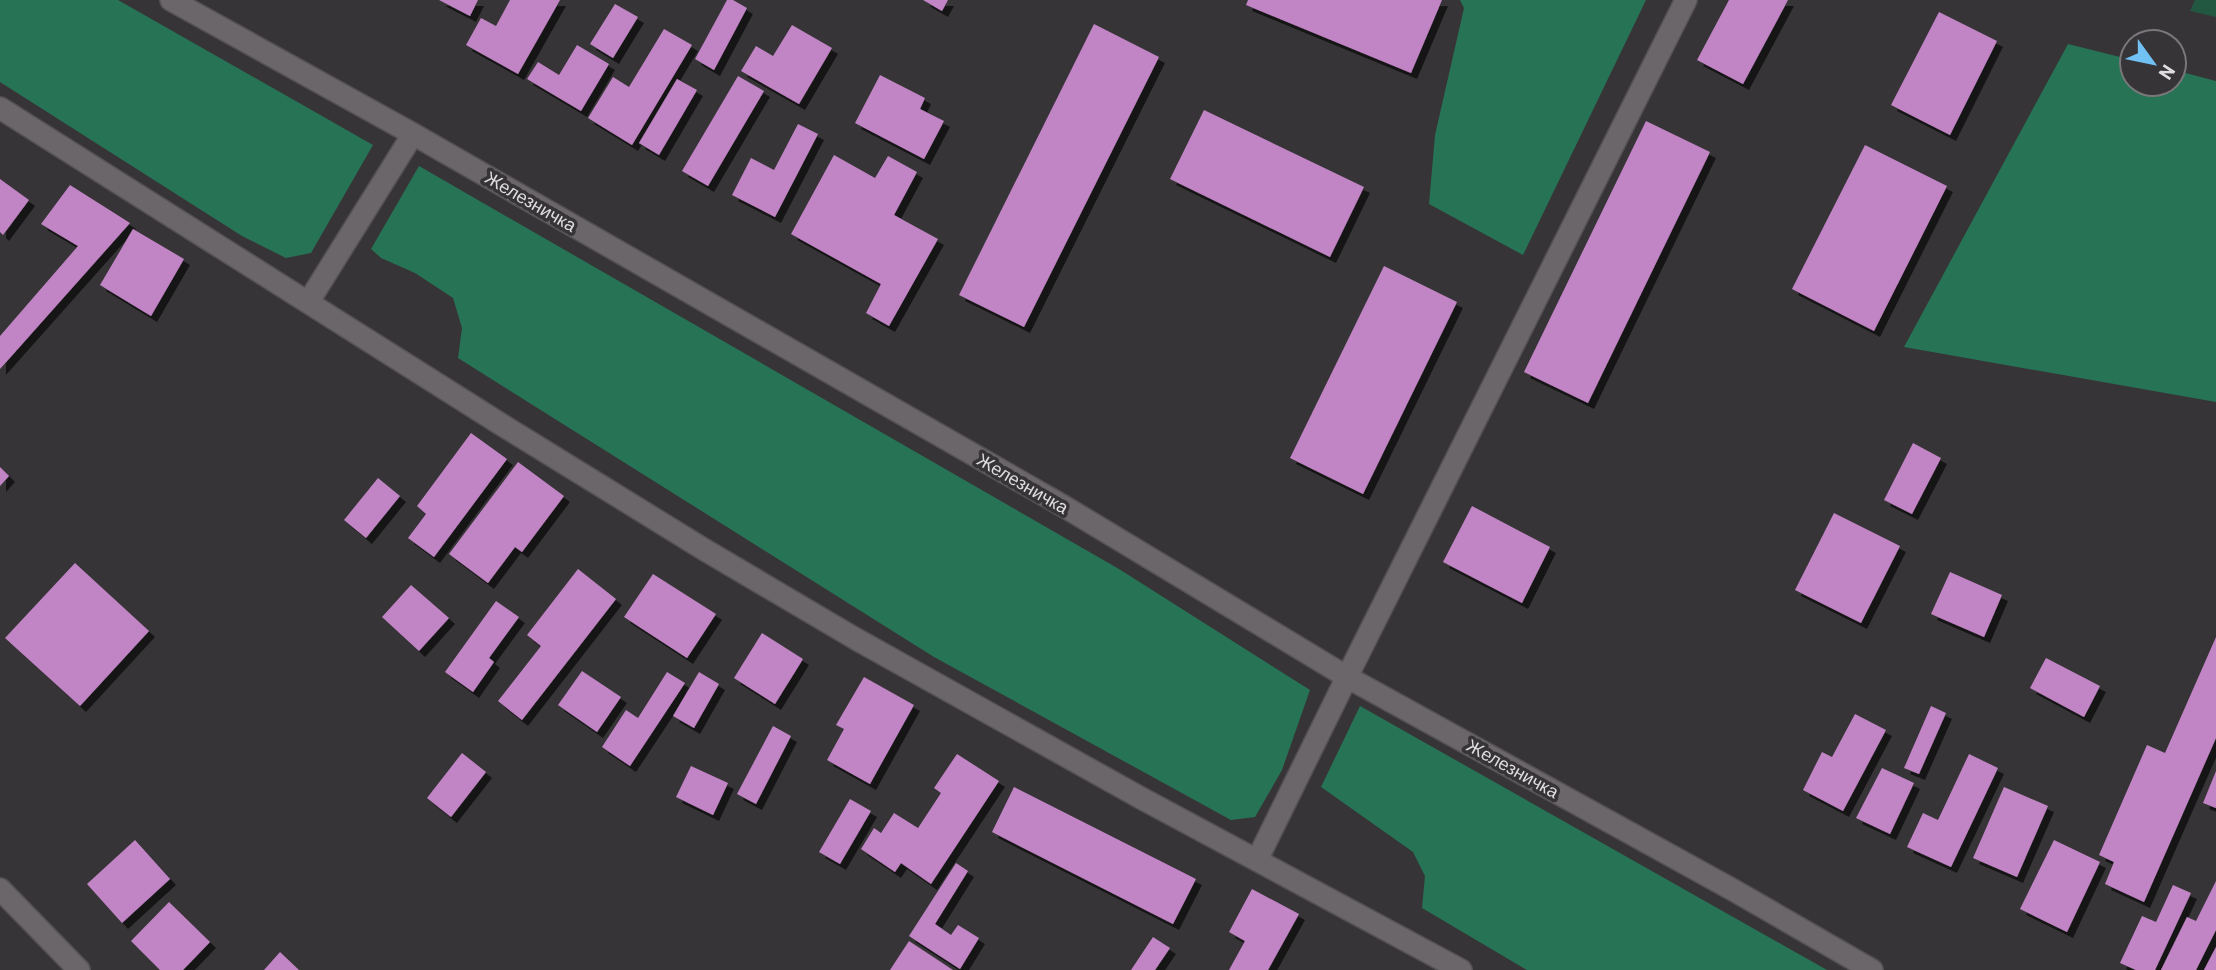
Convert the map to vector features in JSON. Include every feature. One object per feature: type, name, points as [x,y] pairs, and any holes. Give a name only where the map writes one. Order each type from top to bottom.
[{"type":"street","name":"Железничка","points":[[172,0],[413,134],[1065,507],[1347,677],[1872,970]]},
{"type":"street","points":[[1256,860],[1686,0]]},
{"type":"street","points":[[0,108],[705,550],[880,652],[1141,798],[1461,970]]},
{"type":"street","points":[[309,301],[413,134]]},
{"type":"street","points":[[0,889],[79,970]]},
{"type":"green space","points":[[0,0],[118,0],[373,145],[311,253],[286,258],[242,236],[0,82]]},
{"type":"green space","points":[[1460,0],[1646,0],[1523,255],[1429,204],[1435,135],[1464,8]]},
{"type":"green space","points":[[2195,0],[2216,0],[2216,17],[2190,11]]},
{"type":"green space","points":[[2068,44],[2118,56],[2118,98],[2188,98],[2188,74],[2216,81],[2216,402],[1904,347]]},
{"type":"green space","points":[[419,166],[1119,569],[1310,690],[1282,770],[1255,817],[1231,820],[934,657],[458,358],[462,328],[453,298],[415,273],[381,258],[371,249]]},
{"type":"green space","points":[[1360,706],[1827,970],[1527,970],[1422,908],[1425,876],[1413,852],[1321,787]]},
{"type":"building","points":[[439,0],[478,0],[470,16]]},
{"type":"building","points":[[510,0],[560,0],[518,74],[466,45],[481,18],[496,26]]},
{"type":"building","points":[[727,0],[733,0],[747,8],[714,70],[695,59]]},
{"type":"building","points":[[923,0],[948,0],[942,11]]},
{"type":"building","points":[[1248,0],[1442,0],[1411,73],[1246,5]]},
{"type":"building","points":[[1729,0],[1788,0],[1743,84],[1697,60]]},
{"type":"building","points":[[615,4],[638,17],[613,58],[590,44]]},
{"type":"building","points":[[1939,12],[1997,41],[1950,135],[1891,105]]},
{"type":"building","points":[[1094,24],[1159,57],[1024,327],[959,295]]},
{"type":"building","points":[[792,25],[832,48],[799,104],[741,71],[756,46],[773,56]]},
{"type":"building","points":[[664,29],[692,45],[632,145],[588,118],[613,77],[629,87]]},
{"type":"building","points":[[577,45],[609,64],[581,111],[527,79],[538,62],[559,75]]},
{"type":"building","points":[[880,75],[925,98],[920,109],[944,121],[924,159],[855,123]]},
{"type":"building","points":[[738,76],[764,91],[708,186],[682,171]]},
{"type":"building","points":[[677,79],[697,90],[659,155],[639,143]]},
{"type":"building","points":[[1204,110],[1364,187],[1330,257],[1170,179]]},
{"type":"building","points":[[1646,121],[1710,152],[1588,403],[1524,372]]},
{"type":"building","points":[[798,124],[818,134],[775,217],[732,195],[751,158],[774,170]]},
{"type":"building","points":[[1865,145],[1947,186],[1874,331],[1792,289]]},
{"type":"building","points":[[834,155],[875,178],[888,156],[917,172],[894,215],[938,239],[889,326],[866,313],[881,284],[791,234]]},
{"type":"building","points":[[0,179],[29,200],[3,235],[0,232]]},
{"type":"building","points":[[70,185],[130,223],[0,369],[0,336],[78,246],[41,224]]},
{"type":"building","points":[[133,229],[184,259],[151,316],[100,285]]},
{"type":"building","points":[[1384,266],[1457,302],[1363,494],[1290,458]]},
{"type":"building","points":[[471,433],[507,459],[434,557],[408,538],[426,514],[417,506]]},
{"type":"building","points":[[1913,443],[1941,458],[1912,514],[1884,500]]},
{"type":"building","points":[[518,462],[564,496],[522,552],[515,547],[488,583],[449,554]]},
{"type":"building","points":[[0,467],[9,476],[0,486]]},
{"type":"building","points":[[378,478],[400,496],[366,538],[344,520]]},
{"type":"building","points":[[1472,506],[1550,547],[1522,603],[1443,562]]},
{"type":"building","points":[[1834,513],[1900,546],[1861,623],[1795,590]]},
{"type":"building","points":[[75,563],[149,631],[80,706],[5,638]]},
{"type":"building","points":[[578,569],[616,599],[522,720],[498,701],[541,646],[527,635]]},
{"type":"building","points":[[1950,572],[2002,595],[1984,637],[1931,614]]},
{"type":"building","points":[[653,574],[716,614],[687,658],[624,617]]},
{"type":"building","points":[[411,585],[449,618],[419,651],[382,617]]},
{"type":"building","points":[[496,601],[519,617],[489,658],[494,662],[473,692],[445,672]]},
{"type":"building","points":[[762,633],[803,659],[775,704],[734,678]]},
{"type":"building","points":[[2216,637],[2216,738],[2144,902],[2105,884],[2114,862],[2099,855],[2147,745],[2165,753]]},
{"type":"building","points":[[2046,658],[2100,686],[2084,717],[2030,688]]},
{"type":"building","points":[[582,671],[621,697],[597,732],[558,705]]},
{"type":"building","points":[[667,672],[685,683],[630,766],[602,747],[626,710],[638,718]]},
{"type":"building","points":[[699,672],[719,684],[694,728],[673,716]]},
{"type":"building","points":[[864,677],[914,705],[870,784],[827,760],[844,729],[836,725]]},
{"type":"building","points":[[1931,706],[1946,713],[1919,774],[1904,768]]},
{"type":"building","points":[[1855,714],[1886,730],[1843,811],[1803,790],[1822,752],[1832,757]]},
{"type":"building","points":[[773,726],[791,736],[756,804],[737,794]]},
{"type":"building","points":[[462,753],[486,772],[451,817],[427,798]]},
{"type":"building","points":[[957,754],[999,781],[931,884],[901,863],[895,872],[861,849],[874,828],[881,833],[894,813],[918,828],[941,793],[934,788]]},
{"type":"building","points":[[1969,754],[1998,768],[1951,867],[1907,847],[1923,813],[1938,820]]},
{"type":"building","points":[[691,766],[728,783],[713,815],[676,797]]},
{"type":"building","points":[[1882,768],[1914,783],[1890,834],[1856,818]]},
{"type":"building","points":[[2216,771],[2216,808],[2203,803]]},
{"type":"building","points":[[1014,787],[1196,879],[1173,924],[992,832]]},
{"type":"building","points":[[2004,787],[2048,806],[2017,877],[1973,858]]},
{"type":"building","points":[[850,799],[871,811],[840,864],[819,852]]},
{"type":"building","points":[[135,840],[170,879],[122,923],[87,884]]},
{"type":"building","points":[[2054,840],[2100,862],[2067,932],[2020,909]]},
{"type":"building","points":[[956,863],[968,871],[935,924],[951,935],[958,925],[979,938],[960,969],[909,936]]},
{"type":"building","points":[[2216,881],[2216,930],[2196,970],[2161,970],[2187,917],[2196,921]]},
{"type":"building","points":[[2173,885],[2191,893],[2155,970],[2136,970],[2120,963],[2142,916],[2156,922]]},
{"type":"building","points":[[1252,889],[1299,914],[1268,970],[1229,970],[1245,941],[1229,932]]},
{"type":"building","points":[[169,902],[210,942],[183,970],[160,970],[131,941]]},
{"type":"building","points":[[1153,937],[1170,948],[1155,970],[1131,970]]},
{"type":"building","points":[[909,941],[953,970],[890,970]]},
{"type":"building","points":[[2216,947],[2216,970],[2204,970]]},
{"type":"building","points":[[280,952],[299,970],[264,970]]}]
